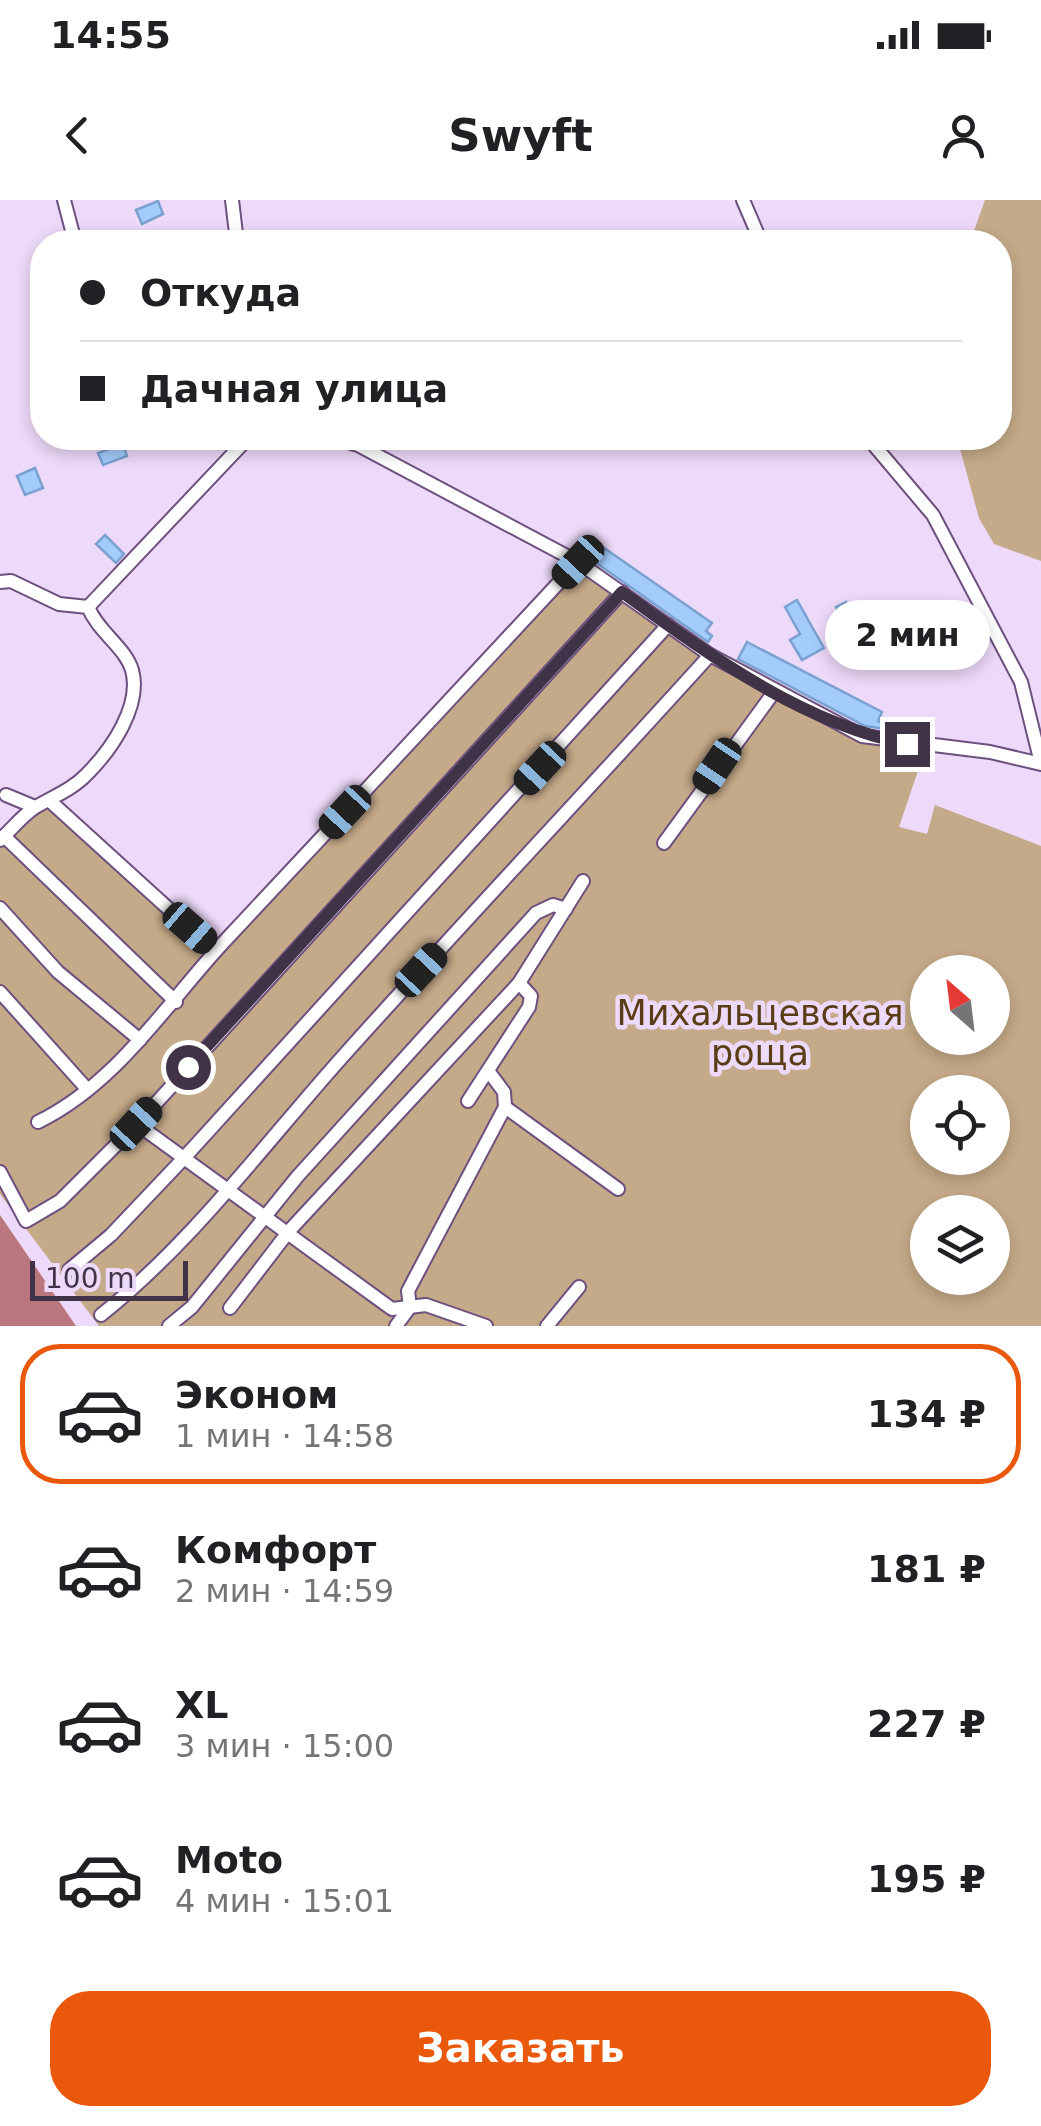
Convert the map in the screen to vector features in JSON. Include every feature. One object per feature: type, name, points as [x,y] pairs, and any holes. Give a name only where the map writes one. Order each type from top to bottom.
[{"type":"street","points":[[64,200],[72,230]]},
{"type":"street","points":[[232,200],[236,230]]},
{"type":"street","points":[[744,200],[756,230]]},
{"type":"street","points":[[88,607],[237,450]]},
{"type":"street","points":[[367,450],[578,562],[710,654],[774,692],[862,736],[1041,764],[1021,682],[942,532],[877,450]]},
{"type":"street","points":[[38,1122],[87,1089],[140,1040],[216,951],[578,562]]},
{"type":"street","points":[[0,582],[11,581],[60,604],[88,607]]},
{"type":"street","points":[[0,1172],[26,1221],[60,1201],[136,1124],[622,592]]},
{"type":"street","points":[[88,607],[98,630],[121,650],[131,667],[135,687],[116,739],[86,775],[50,802],[35,807],[2,838],[176,1002]]},
{"type":"street","points":[[69,1270],[111,1235],[184,1158],[668,625]]},
{"type":"street","points":[[101,1315],[148,1277],[710,654]]},
{"type":"street","points":[[664,843],[774,692]]},
{"type":"street","points":[[6,795],[35,807]]},
{"type":"street","points":[[50,802],[216,951]]},
{"type":"street","points":[[230,1308],[289,1231],[519,983],[583,881]]},
{"type":"street","points":[[170,1326],[192,1307],[265,1216],[536,913],[553,905],[566,909]]},
{"type":"street","points":[[0,908],[58,972],[140,1040]]},
{"type":"street","points":[[468,1101],[531,1004],[529,993],[519,983]]},
{"type":"street","points":[[0,992],[87,1089]]},
{"type":"street","points":[[396,1326],[410,1307],[408,1291],[505,1107],[504,1092],[489,1072]]},
{"type":"street","points":[[505,1107],[618,1189]]},
{"type":"street","points":[[136,1124],[289,1231],[383,1304],[392,1309],[426,1306],[486,1326]]},
{"type":"street","points":[[547,1326],[579,1287]]},
{"type":"green space","points":[[985,200],[1041,200],[1041,561],[994,544],[979,518],[960,450],[1012,450],[1012,230],[974,230]]},
{"type":"green space","name":"Михальцевская роща","points":[[573,562],[740,674],[829,720],[923,756],[899,827],[927,834],[935,805],[1041,846],[1041,1326],[99,1326],[0,1194],[0,847],[49,798],[216,944]]},
{"type":"shaded area","points":[[0,1215],[76,1326],[0,1326]]},
{"type":"building","points":[[158,201],[163,214],[142,224],[136,210]]},
{"type":"building","points":[[125,450],[127,456],[103,465],[98,453]]},
{"type":"building","points":[[35,468],[43,488],[25,495],[17,476]]},
{"type":"building","points":[[105,535],[124,554],[116,563],[96,544]]},
{"type":"building","points":[[597,543],[712,623],[706,631],[712,636],[708,642],[588,557]]},
{"type":"building","points":[[797,600],[824,648],[802,660],[790,640],[800,634],[785,607]]},
{"type":"building","points":[[846,602],[873,662],[864,666],[836,607]]},
{"type":"building","points":[[747,642],[882,712],[878,721],[887,725],[885,729],[865,726],[738,659]]},
{"type":"route","points":[[188,1067],[622,592],[710,654],[774,692],[862,736],[907,744]]}]
